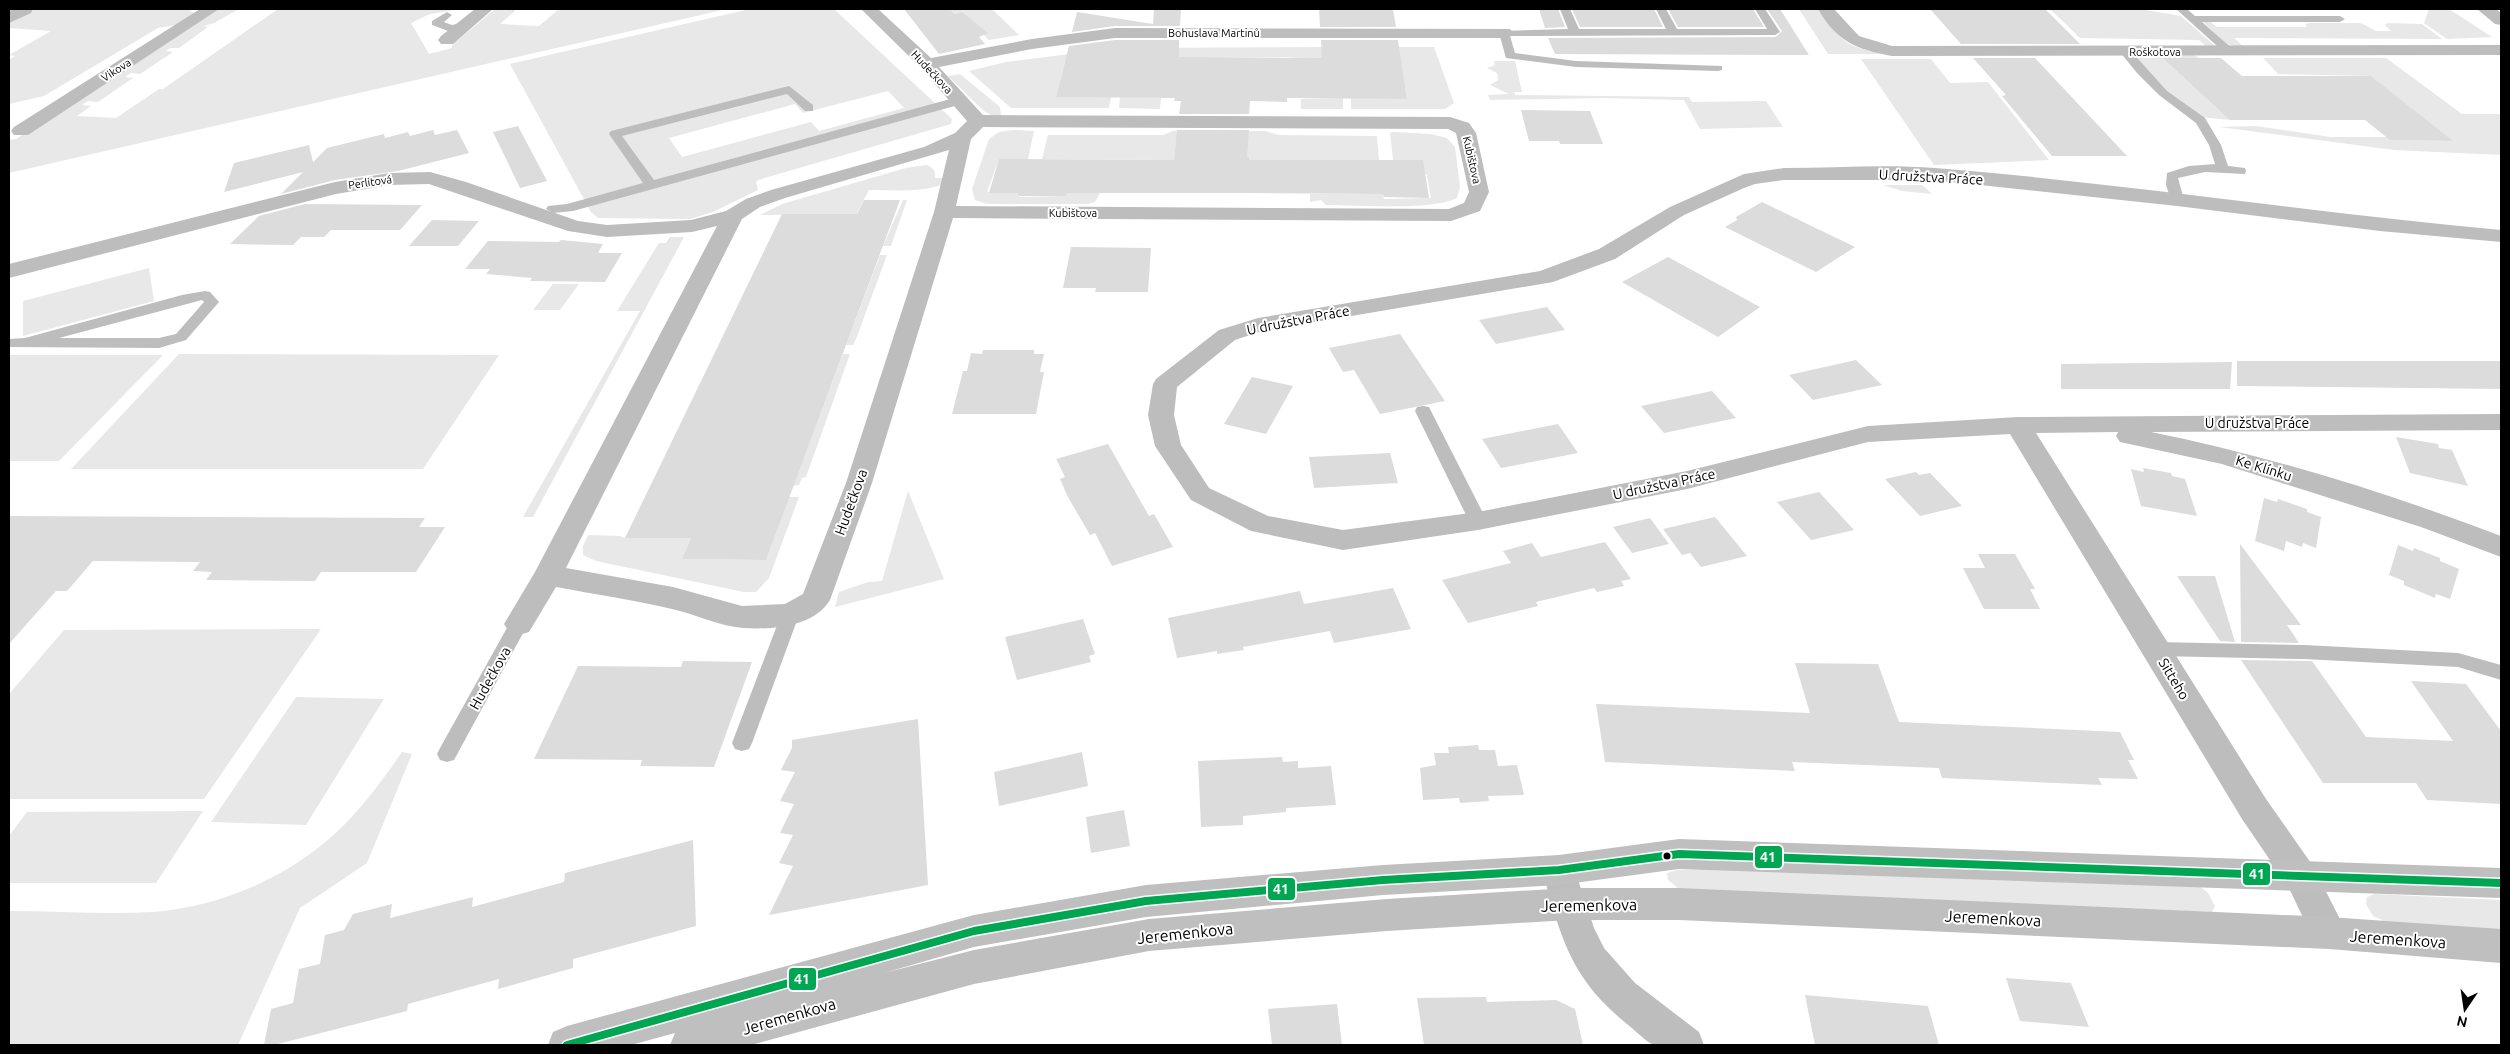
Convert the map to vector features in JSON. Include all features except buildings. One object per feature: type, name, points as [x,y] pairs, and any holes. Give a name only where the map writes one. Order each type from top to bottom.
[{"type":"street","name":"Vikova","points":[[21,131],[211,9]]},
{"type":"street","points":[[447,40],[485,9]]},
{"type":"street","name":"Hudečkova","points":[[548,575],[673,598],[742,617],[790,615],[815,600],[859,483],[970,129],[958,101],[927,64],[869,9]]},
{"type":"street","name":"Roškotova","points":[[1826,9],[1846,36],[1864,46],[1892,51],[2230,52],[2501,50]]},
{"type":"street","points":[[2485,9],[2501,20]]},
{"type":"street","name":"Bohuslava Martinů","points":[[927,64],[1032,44],[1115,33],[1504,33]]},
{"type":"street","name":"Kubištova","points":[[944,212],[1451,215],[1473,207],[1479,192],[1466,134],[1462,127],[1450,123],[970,129]]},
{"type":"street","points":[[732,215],[778,194],[931,151],[970,129]]},
{"type":"street","name":"U družstva Práce","points":[[2501,236],[2380,225],[2177,200],[1933,174],[1834,172],[1784,174],[1752,178],[1677,212],[1607,254],[1545,278],[1258,325],[1227,335],[1165,384],[1161,415],[1168,446],[1200,494],[1261,524],[1343,540],[1478,521],[1687,480],[1868,434],[2018,424],[2501,422]]},
{"type":"street","name":"Perlitová","points":[[9,271],[335,188],[389,179],[430,178],[583,228],[642,230],[692,226],[732,215]]},
{"type":"street","name":"Hudečkova","points":[[520,624],[548,575],[732,215]]},
{"type":"street","name":"Ke Klínku","points":[[2018,424],[2140,438],[2226,456],[2430,520],[2501,547]]},
{"type":"street","name":"Sitteho","points":[[2018,424],[2254,809],[2301,877],[2329,933]]},
{"type":"street","points":[[567,1045],[974,931],[1146,901],[1383,880],[1559,870],[1678,854],[2501,883]]},
{"type":"street","points":[[1559,870],[1585,949],[1598,970],[1619,992],[1685,1045]]},
{"type":"street","name":"Jeremenkova","points":[[689,1045],[802,1012],[974,967],[1149,935],[1387,915],[1569,904],[1679,904],[2329,933],[2501,946]]},
{"type":"lane","points":[[1565,9],[1574,32]]},
{"type":"lane","points":[[1661,9],[1673,32]]},
{"type":"lane","points":[[1718,68],[1576,64],[1510,56],[1504,33],[1776,32],[1760,9]]},
{"type":"lane","points":[[2181,9],[2230,52]]},
{"type":"lane","points":[[447,15],[436,23],[451,29],[466,25]]},
{"type":"lane","points":[[2192,19],[2340,19]]},
{"type":"lane","points":[[2126,52],[2141,71],[2163,93],[2201,121],[2215,145],[2224,168]]},
{"type":"lane","points":[[651,185],[615,134],[789,90],[809,108]]},
{"type":"lane","points":[[553,208],[568,208],[958,101]]},
{"type":"lane","points":[[2177,200],[2172,184],[2172,176],[2198,167],[2240,171]]},
{"type":"lane","points":[[9,343],[26,343],[159,343],[181,336],[212,302],[205,295],[187,298],[26,343]]},
{"type":"lane","points":[[1423,411],[1478,521]]},
{"type":"lane","points":[[742,743],[790,615]]},
{"type":"lane","name":"Hudečkova","points":[[447,754],[520,624]]},
{"type":"lane","points":[[2156,649],[2304,652],[2458,660],[2501,673]]},
{"type":"shaded area","points":[[36,9],[187,9],[194,13],[183,24],[158,28],[44,96],[9,104],[9,60],[15,56],[9,55],[51,31],[9,28],[9,22]]},
{"type":"shaded area","points":[[217,9],[239,9],[214,23],[204,26],[208,27],[179,48],[170,48],[166,51],[173,52],[140,74],[131,73],[125,77],[133,78],[98,102],[88,101],[82,105],[91,106],[77,116],[116,118],[159,89],[163,89],[278,9],[461,9],[430,14],[411,23],[429,54],[452,48],[452,45],[495,9],[517,9],[500,24],[539,26],[559,9],[727,9],[9,173],[9,140],[16,139]]},
{"type":"shaded area","points":[[750,9],[834,9],[952,119],[951,124],[758,180],[756,182],[758,190],[713,212],[690,219],[598,218],[591,212],[510,64]],"holes":[[[888,91],[904,108],[819,131],[811,122],[682,157],[669,138],[795,104],[803,113]]]},
{"type":"shaded area","points":[[950,9],[992,9],[1019,35],[989,40],[983,34],[979,35]]},
{"type":"shaded area","points":[[1799,9],[1818,9],[1842,39],[1858,48],[1897,54],[1828,54]]},
{"type":"shaded area","points":[[2050,9],[2140,9],[2181,16],[2215,46],[2208,48],[2199,40],[2080,38]]},
{"type":"shaded area","points":[[2429,9],[2449,9],[2492,37],[2447,39],[2424,23]]},
{"type":"shaded area","points":[[2208,20],[2217,27],[2306,27],[2306,24],[2309,23],[2361,23],[2376,31],[2391,31],[2385,25],[2388,23],[2422,24],[2442,39],[2234,38],[2245,48],[2227,44],[2203,22]]},
{"type":"shaded area","points":[[1339,47],[1339,61],[1286,57],[1180,58],[1128,48]]},
{"type":"shaded area","points":[[1347,47],[1434,47],[1454,103],[1445,109],[1351,109],[1351,98],[1407,99],[1401,62],[1356,62]]},
{"type":"shaded area","points":[[1086,52],[1110,61],[1065,61],[1056,97],[1111,97],[1109,108],[1011,108],[969,71],[1006,62]]},
{"type":"shaded area","points":[[2140,55],[2194,55],[2199,58],[2230,120],[2200,117],[2161,87],[2137,59]]},
{"type":"shaded area","points":[[2263,58],[2386,58],[2462,114],[2501,114],[2501,155],[2394,150],[2219,127],[2256,126],[2331,137],[2386,137],[2391,140],[2452,141],[2371,76],[2278,74]]},
{"type":"shaded area","points":[[1861,59],[1931,59],[1950,83],[1988,82],[2049,160],[1934,165]]},
{"type":"shaded area","points":[[1494,61],[1515,61],[1522,92],[1514,92],[1515,95],[1689,97],[1692,102],[1766,101],[1783,127],[1700,129],[1684,100],[1603,98],[1490,100],[1488,95],[1509,94],[1490,85],[1498,80],[1497,73],[1487,68],[1495,65]]},
{"type":"shaded area","points":[[960,74],[1000,107],[1001,115],[991,115],[984,111],[948,76]]},
{"type":"shaded area","points":[[1120,97],[1161,98],[1160,109],[1119,108]]},
{"type":"shaded area","points":[[1343,98],[1343,109],[1301,109],[1301,99]]},
{"type":"shaded area","points":[[1014,130],[1034,131],[1028,159],[999,159],[987,192],[1019,193],[1019,197],[1065,196],[1067,193],[1100,193],[1095,202],[1088,204],[987,204],[975,200],[972,189],[989,139],[999,132]]},
{"type":"shaded area","points":[[1173,131],[1207,131],[1176,143],[1174,160],[1042,159],[1048,135],[1163,135]]},
{"type":"shaded area","points":[[1219,131],[1265,131],[1279,135],[1377,136],[1379,160],[1249,160]]},
{"type":"shaded area","points":[[1390,133],[1431,134],[1447,138],[1455,147],[1460,187],[1457,198],[1430,205],[1412,206],[1326,205],[1321,200],[1310,202],[1310,194],[1383,194],[1384,199],[1431,198],[1427,175],[1393,160]]},
{"type":"shaded area","points":[[926,165],[934,170],[935,178],[944,178],[944,184],[916,190],[869,190],[857,213],[859,214],[760,215],[782,204],[906,168]]},
{"type":"shaded area","points":[[1883,185],[1922,185],[1932,194],[1902,191]]},
{"type":"shaded area","points":[[903,200],[907,200],[891,246],[883,246]]},
{"type":"shaded area","points":[[670,237],[684,237],[533,517],[523,517],[640,311],[617,311],[659,243],[666,243]]},
{"type":"shaded area","points":[[880,255],[887,255],[856,339],[853,345],[846,345]]},
{"type":"shaded area","points":[[149,268],[154,301],[23,336],[23,301]]},
{"type":"shaded area","points":[[553,284],[579,284],[560,310],[533,310]]},
{"type":"shaded area","points":[[179,354],[499,355],[423,469],[71,469]]},
{"type":"shaded area","points":[[843,354],[850,354],[806,477],[802,478],[799,485],[793,486]]},
{"type":"shaded area","points":[[9,355],[163,355],[59,461],[9,461]]},
{"type":"shaded area","points":[[908,491],[944,579],[835,607],[839,592],[868,582],[882,581]]},
{"type":"shaded area","points":[[789,497],[799,497],[769,578],[756,592],[744,592],[596,561],[583,555],[583,546],[588,535],[620,536],[625,538],[691,538],[682,559],[766,560]]},
{"type":"shaded area","points":[[321,629],[204,799],[9,799],[9,694],[64,630]]},
{"type":"shaded area","points":[[296,697],[384,699],[306,825],[211,822]]},
{"type":"shaded area","points":[[402,752],[412,754],[367,863],[300,908],[238,1045],[9,1045],[9,911],[153,912],[179,909],[231,896],[280,873],[324,844],[359,809]]},
{"type":"shaded area","points":[[203,811],[156,883],[9,883],[9,836],[27,812]]},
{"type":"shaded area","points":[[1740,868],[2198,885],[2208,893],[2215,906],[2212,912],[1679,889],[1668,880],[1667,873],[1677,870]]},
{"type":"shaded area","points":[[2375,894],[2501,900],[2501,933],[2395,926],[2373,916],[2366,904],[2367,897]]},
{"type":"transit line","name":"41","points":[[567,1045],[974,931],[1146,901],[1383,880],[1559,870],[1679,854],[2501,883]]}]
